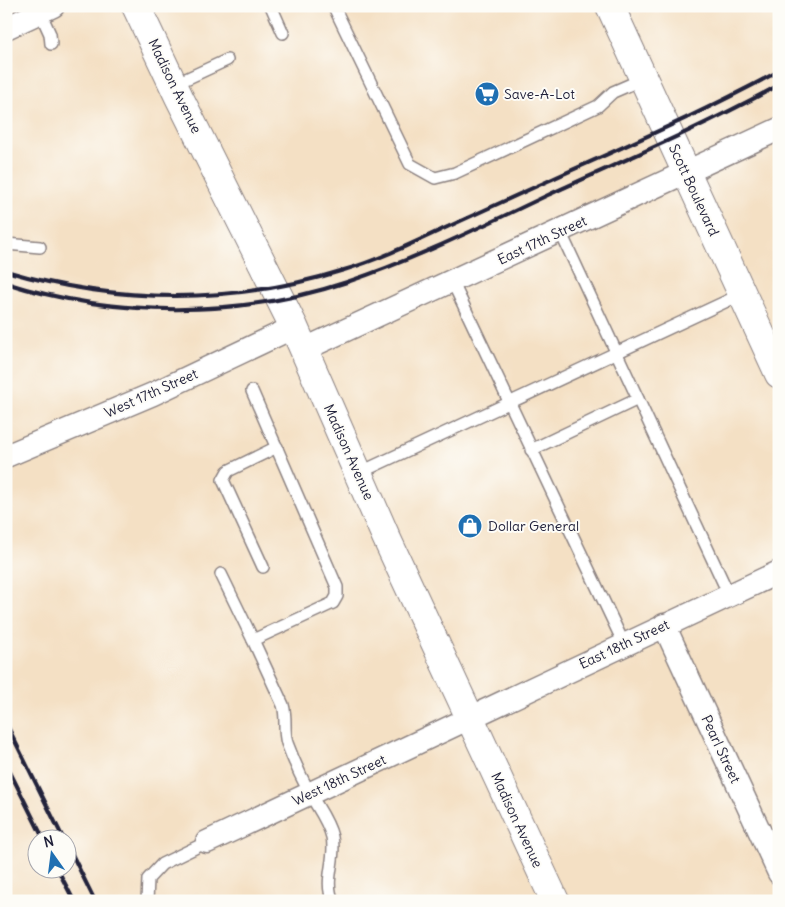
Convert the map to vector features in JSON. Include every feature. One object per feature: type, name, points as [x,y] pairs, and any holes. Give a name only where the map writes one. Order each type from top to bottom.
[{"type":"main road","name":"Madison Avenue","points":[[136,6],[300,338],[358,473],[554,901]]},
{"type":"main road","name":"Scott Boulevard","points":[[610,6],[779,374]]},
{"type":"street","points":[[6,28],[47,9]]},
{"type":"street","name":"East 17th Street","points":[[300,338],[452,282],[779,130]]},
{"type":"street","name":"West 17th Street","points":[[6,456],[153,394],[300,338]]},
{"type":"street","name":"East 18th Street","points":[[471,719],[624,644],[779,572]]},
{"type":"street","name":"Pearl Street","points":[[664,625],[779,873]]},
{"type":"street","name":"West 18th Street","points":[[207,842],[471,719]]},
{"type":"lane","points":[[271,6],[283,33]]},
{"type":"lane","points":[[47,9],[51,44]]},
{"type":"lane","points":[[335,9],[410,164],[435,178],[455,173],[598,106],[613,92],[645,79]]},
{"type":"lane","points":[[174,85],[227,60]]},
{"type":"lane","points":[[560,231],[730,595]]},
{"type":"lane","points":[[6,244],[40,247]]},
{"type":"lane","points":[[452,282],[624,644]]},
{"type":"lane","points":[[358,473],[742,294]]},
{"type":"lane","points":[[252,391],[334,580],[337,596],[333,603],[253,640]]},
{"type":"lane","points":[[531,450],[638,399]]},
{"type":"lane","points":[[263,567],[223,480],[228,471],[277,447]]},
{"type":"lane","points":[[221,574],[283,705],[285,713],[284,731],[287,743],[331,835],[333,858],[328,882],[333,901]]},
{"type":"lane","points":[[147,901],[148,879],[162,864],[207,842]]},
{"type":"railway","points":[[6,271],[90,290],[175,296],[260,290],[302,281],[357,266],[394,251],[722,101],[779,71]]},
{"type":"railway","points":[[6,283],[90,303],[133,308],[221,307],[264,302],[306,294],[373,273],[449,242],[693,129],[779,85]]},
{"type":"railway","points":[[6,723],[59,830]]},
{"type":"railway","points":[[6,764],[39,830]]},
{"type":"railway","points":[[78,866],[95,901]]},
{"type":"railway","points":[[63,880],[74,901]]},
{"type":"place","name":"Save-A-Lot","points":[[487,94]]},
{"type":"place","name":"Dollar General","points":[[470,526]]}]
